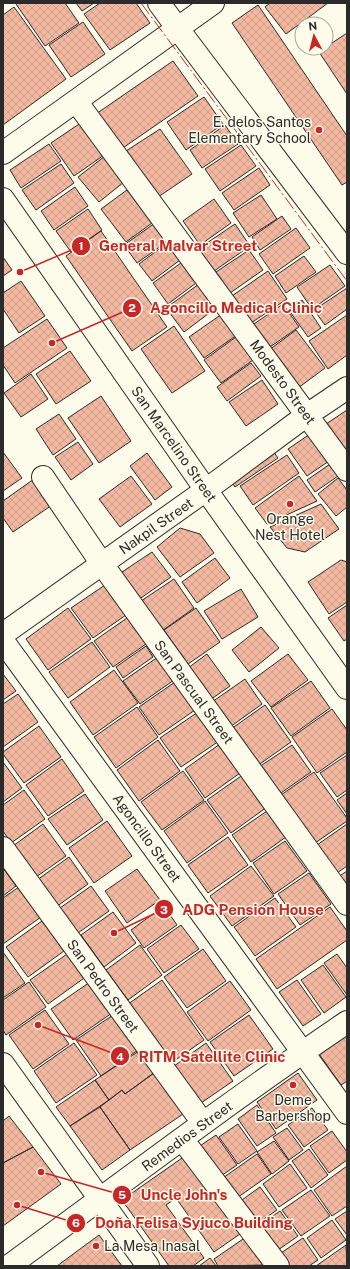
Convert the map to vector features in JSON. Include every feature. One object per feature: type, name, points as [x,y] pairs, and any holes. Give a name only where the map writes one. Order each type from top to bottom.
[{"type":"street","points":[[159,3],[347,253]]},
{"type":"street","points":[[3,153],[213,3]]},
{"type":"street","name":"Modesto Street","points":[[76,101],[347,470]]},
{"type":"street","name":"San Marcelino Street","points":[[3,199],[206,490],[347,688]]},
{"type":"street","name":"Nakpil Street","points":[[3,634],[206,490],[307,415],[347,388]]},
{"type":"street","name":"San Pascual Street","points":[[43,477],[102,564],[347,904]]},
{"type":"street","name":"Agoncillo Street","points":[[3,641],[347,1113]]},
{"type":"street","name":"San Pedro Street","points":[[3,848],[204,1124]]},
{"type":"street","name":"Remedios Street","points":[[9,1266],[182,1139],[347,1022]]},
{"type":"street","points":[[3,1064],[148,1266]]},
{"type":"street","points":[[182,1139],[278,1266]]},
{"type":"building","points":[[65,3],[79,23],[45,46],[16,4]]},
{"type":"building","points":[[76,3],[94,3],[82,11]]},
{"type":"building","points":[[100,3],[136,3],[150,23],[110,50],[84,14]]},
{"type":"building","points":[[270,3],[328,3],[310,16],[294,16],[294,28],[286,34],[265,7]]},
{"type":"building","points":[[258,5],[347,136],[347,182],[342,185],[232,23]]},
{"type":"building","points":[[14,7],[66,79],[3,125],[3,15]]},
{"type":"building","points":[[83,22],[105,54],[71,77],[49,45]]},
{"type":"building","points":[[347,33],[347,94],[322,56],[334,56],[334,42]]},
{"type":"building","points":[[173,61],[198,96],[117,152],[93,116]]},
{"type":"building","points":[[204,97],[223,124],[186,150],[167,122]]},
{"type":"building","points":[[85,120],[107,153],[74,176],[51,143]]},
{"type":"building","points":[[225,125],[238,144],[202,168],[190,150]]},
{"type":"building","points":[[160,129],[192,174],[158,197],[126,151]]},
{"type":"building","points":[[49,144],[61,161],[21,188],[10,170]]},
{"type":"building","points":[[241,145],[256,166],[220,191],[205,169]]},
{"type":"building","points":[[109,153],[129,178],[99,202],[78,177]]},
{"type":"building","points":[[61,164],[74,183],[36,210],[22,190]]},
{"type":"building","points":[[259,168],[270,185],[234,210],[222,193]]},
{"type":"building","points":[[75,187],[88,206],[54,230],[41,211]]},
{"type":"building","points":[[127,190],[152,223],[126,242],[101,209]]},
{"type":"building","points":[[261,195],[277,219],[249,237],[233,213]]},
{"type":"building","points":[[214,199],[231,223],[200,245],[183,221]]},
{"type":"building","points":[[88,209],[102,230],[71,252],[56,231]]},
{"type":"building","points":[[282,216],[291,229],[260,250],[252,237]]},
{"type":"building","points":[[155,223],[168,241],[137,263],[124,245]]},
{"type":"building","points":[[235,224],[250,246],[214,271],[198,249]]},
{"type":"building","points":[[296,228],[310,248],[273,274],[259,254]]},
{"type":"building","points":[[101,231],[167,327],[132,351],[66,256]]},
{"type":"building","points":[[167,243],[180,260],[152,281],[139,264]]},
{"type":"building","points":[[249,250],[263,270],[230,293],[216,272]]},
{"type":"building","points":[[304,256],[316,272],[286,293],[275,276]]},
{"type":"building","points":[[3,257],[12,270],[3,276]]},
{"type":"building","points":[[181,263],[196,283],[168,304],[153,283]]},
{"type":"building","points":[[330,265],[345,286],[312,309],[297,287]]},
{"type":"building","points":[[268,271],[287,299],[248,325],[229,298]]},
{"type":"building","points":[[21,281],[45,316],[19,333],[3,309],[3,293]]},
{"type":"building","points":[[199,284],[216,308],[184,332],[166,308]]},
{"type":"building","points":[[347,288],[347,309],[325,325],[314,310]]},
{"type":"building","points":[[302,300],[321,328],[308,337],[288,309]]},
{"type":"building","points":[[283,304],[299,327],[267,349],[251,326]]},
{"type":"building","points":[[222,314],[237,335],[204,358],[189,337]]},
{"type":"building","points":[[347,315],[347,355],[328,369],[309,341]]},
{"type":"building","points":[[47,319],[67,348],[15,383],[3,365],[3,348]]},
{"type":"building","points":[[174,326],[205,371],[172,393],[141,349]]},
{"type":"building","points":[[296,330],[325,368],[298,388],[269,350]]},
{"type":"building","points":[[236,337],[253,360],[221,383],[204,360]]},
{"type":"building","points":[[70,351],[91,381],[56,404],[36,374]]},
{"type":"building","points":[[251,363],[261,376],[227,401],[217,387]]},
{"type":"building","points":[[31,374],[48,399],[21,417],[4,393]]},
{"type":"building","points":[[262,380],[278,404],[246,426],[229,402]]},
{"type":"building","points":[[101,396],[131,441],[99,463],[68,418]]},
{"type":"building","points":[[347,410],[347,453],[326,424]]},
{"type":"building","points":[[59,414],[76,439],[53,455],[36,429]]},
{"type":"building","points":[[313,432],[332,459],[307,476],[288,449]]},
{"type":"building","points":[[78,442],[93,464],[71,480],[55,457]]},
{"type":"building","points":[[271,448],[278,458],[235,487],[228,477]]},
{"type":"building","points":[[3,452],[22,478],[3,491]]},
{"type":"building","points":[[147,453],[172,487],[155,500],[130,466]]},
{"type":"building","points":[[287,455],[299,473],[253,505],[240,486]]},
{"type":"building","points":[[333,462],[341,474],[315,492],[307,480]]},
{"type":"building","points":[[131,476],[152,504],[120,527],[99,499]]},
{"type":"building","points":[[299,476],[317,501],[267,524],[255,508]]},
{"type":"building","points":[[338,478],[347,490],[347,507],[336,516],[318,494]]},
{"type":"building","points":[[34,479],[52,505],[13,532],[3,518],[3,501]]},
{"type":"building","points":[[321,504],[339,529],[305,552],[287,548],[270,527]]},
{"type":"building","points":[[180,528],[200,534],[214,553],[180,577],[157,547]]},
{"type":"building","points":[[152,552],[171,577],[138,600],[119,574]]},
{"type":"building","points":[[215,558],[230,578],[197,603],[182,582]]},
{"type":"building","points":[[341,560],[347,562],[347,602],[329,614],[308,582]]},
{"type":"building","points":[[174,579],[194,608],[159,633],[138,603]]},
{"type":"building","points":[[105,585],[126,615],[93,638],[71,608]]},
{"type":"building","points":[[241,589],[258,617],[222,639],[204,611]]},
{"type":"building","points":[[347,605],[347,639],[344,641],[328,618]]},
{"type":"building","points":[[68,608],[91,639],[48,670],[26,639]]},
{"type":"building","points":[[196,608],[220,642],[188,664],[164,630]]},
{"type":"building","points":[[127,618],[146,644],[113,667],[94,641]]},
{"type":"building","points":[[261,627],[279,648],[249,672],[232,650]]},
{"type":"building","points":[[92,642],[110,667],[68,698],[49,672]]},
{"type":"building","points":[[146,646],[153,657],[123,678],[116,667]]},
{"type":"building","points":[[207,654],[230,686],[210,700],[188,668]]},
{"type":"building","points":[[288,654],[308,680],[271,707],[251,681]]},
{"type":"building","points":[[158,657],[174,680],[140,704],[123,681]]},
{"type":"building","points":[[114,670],[138,703],[93,735],[70,702]]},
{"type":"building","points":[[3,674],[16,691],[3,700]]},
{"type":"building","points":[[245,679],[262,704],[230,727],[212,702]]},
{"type":"building","points":[[311,681],[330,708],[291,736],[271,708]]},
{"type":"building","points":[[175,682],[195,710],[159,735],[139,707]]},
{"type":"building","points":[[18,694],[38,722],[3,747],[3,704]]},
{"type":"building","points":[[265,705],[291,742],[257,766],[231,729]]},
{"type":"building","points":[[137,707],[158,737],[116,768],[94,737]]},
{"type":"building","points":[[332,709],[347,730],[347,752],[317,773],[292,737]]},
{"type":"building","points":[[198,712],[219,741],[181,767],[160,738]]},
{"type":"building","points":[[39,726],[61,757],[24,783],[3,752]]},
{"type":"building","points":[[158,740],[180,771],[139,801],[117,770]]},
{"type":"building","points":[[220,744],[240,773],[205,798],[185,769]]},
{"type":"building","points":[[292,745],[311,772],[278,795],[259,767]]},
{"type":"building","points":[[347,755],[347,790],[337,797],[320,773]]},
{"type":"building","points":[[62,759],[84,791],[48,816],[26,785]]},
{"type":"building","points":[[3,762],[22,788],[3,802]]},
{"type":"building","points":[[183,771],[204,800],[162,830],[141,802]]},
{"type":"building","points":[[314,772],[347,818],[347,821],[315,843],[281,795]]},
{"type":"building","points":[[244,774],[267,807],[231,833],[207,800]]},
{"type":"building","points":[[24,790],[45,819],[11,843],[3,831],[3,805]]},
{"type":"building","points":[[347,793],[347,814],[337,800]]},
{"type":"building","points":[[85,794],[103,820],[67,845],[48,819]]},
{"type":"building","points":[[205,801],[228,833],[187,863],[164,831]]},
{"type":"building","points":[[267,811],[286,837],[251,862],[232,835]]},
{"type":"building","points":[[107,821],[132,856],[94,883],[69,848]]},
{"type":"building","points":[[43,824],[66,856],[36,877],[13,846]]},
{"type":"building","points":[[347,824],[347,866],[337,873],[317,845]]},
{"type":"building","points":[[228,837],[248,865],[208,893],[188,865]]},
{"type":"building","points":[[285,841],[307,871],[274,894],[253,863]]},
{"type":"building","points":[[69,857],[88,884],[56,907],[37,880]]},
{"type":"building","points":[[251,866],[274,896],[232,926],[210,896]]},
{"type":"building","points":[[3,868],[16,886],[3,896]]},
{"type":"building","points":[[137,869],[160,900],[127,923],[105,891]]},
{"type":"building","points":[[347,871],[347,889],[338,877]]},
{"type":"building","points":[[309,873],[331,904],[300,925],[278,894]]},
{"type":"building","points":[[91,886],[109,911],[78,933],[60,908]]},
{"type":"building","points":[[19,887],[41,917],[3,944],[3,898]]},
{"type":"building","points":[[275,898],[296,927],[255,956],[234,927]]},
{"type":"building","points":[[164,906],[177,925],[144,948],[131,930]]},
{"type":"building","points":[[330,907],[347,931],[347,940],[277,989],[256,959]]},
{"type":"building","points":[[113,912],[136,943],[104,967],[81,935]]},
{"type":"building","points":[[42,921],[64,951],[28,977],[6,947]]},
{"type":"building","points":[[181,925],[199,949],[164,973],[147,949]]},
{"type":"building","points":[[140,945],[162,975],[128,1000],[106,970]]},
{"type":"building","points":[[203,949],[226,981],[187,1008],[164,977]]},
{"type":"building","points":[[3,952],[25,983],[3,998]]},
{"type":"building","points":[[70,952],[87,976],[48,1004],[30,980]]},
{"type":"building","points":[[337,954],[347,968],[347,995],[324,963]]},
{"type":"building","points":[[323,965],[346,997],[324,1013],[301,980]]},
{"type":"building","points":[[162,980],[204,1040],[167,1066],[124,1007]]},
{"type":"building","points":[[297,980],[321,1014],[303,1026],[279,992]]},
{"type":"building","points":[[230,981],[251,1010],[208,1041],[187,1012]]},
{"type":"building","points":[[29,982],[46,1007],[6,1035],[3,1030],[3,1000]]},
{"type":"building","points":[[90,982],[112,1013],[73,1040],[51,1009]]},
{"type":"building","points":[[45,1010],[69,1044],[33,1069],[9,1035]]},
{"type":"building","points":[[113,1015],[138,1050],[101,1076],[76,1040]]},
{"type":"building","points":[[249,1015],[273,1049],[234,1076],[210,1042]]},
{"type":"building","points":[[347,1035],[347,1081],[341,1085],[319,1054]]},
{"type":"building","points":[[74,1043],[97,1075],[56,1103],[34,1071]]},
{"type":"building","points":[[206,1043],[233,1081],[201,1103],[170,1069]]},
{"type":"building","points":[[139,1051],[154,1073],[125,1094],[122,1090],[109,1100],[95,1080]]},
{"type":"building","points":[[154,1073],[183,1114],[130,1150],[100,1107],[122,1090],[125,1094]]},
{"type":"building","points":[[298,1073],[317,1100],[276,1129],[257,1102]]},
{"type":"building","points":[[95,1080],[109,1100],[70,1126],[56,1107]]},
{"type":"building","points":[[257,1105],[276,1133],[257,1146],[238,1119]]},
{"type":"building","points":[[100,1107],[130,1150],[102,1170],[70,1126]]},
{"type":"building","points":[[312,1108],[328,1130],[304,1147],[288,1125]]},
{"type":"building","points":[[9,1116],[33,1147],[3,1163],[3,1121]]},
{"type":"building","points":[[238,1124],[257,1151],[238,1164],[219,1137]]},
{"type":"building","points":[[287,1128],[303,1150],[289,1160],[273,1137]]},
{"type":"building","points":[[332,1131],[347,1152],[347,1160],[329,1173],[310,1146]]},
{"type":"building","points":[[216,1135],[237,1165],[215,1180],[194,1150]]},
{"type":"building","points":[[274,1141],[289,1161],[272,1174],[257,1152]]},
{"type":"building","points":[[33,1147],[61,1184],[3,1226],[3,1163]]},
{"type":"building","points":[[309,1149],[328,1175],[311,1188],[292,1161]]},
{"type":"building","points":[[257,1154],[271,1174],[231,1202],[217,1182]]},
{"type":"building","points":[[185,1156],[240,1234],[214,1252],[176,1198],[166,1205],[204,1258],[193,1266],[169,1266],[122,1200]]},
{"type":"building","points":[[290,1164],[307,1188],[279,1207],[263,1184]]},
{"type":"building","points":[[347,1166],[347,1206],[332,1216],[314,1190]]},
{"type":"building","points":[[260,1187],[277,1210],[251,1228],[235,1205]]},
{"type":"building","points":[[311,1190],[330,1216],[301,1236],[282,1210]]},
{"type":"building","points":[[280,1211],[298,1236],[271,1255],[253,1230]]},
{"type":"building","points":[[347,1211],[347,1235],[335,1219]]},
{"type":"building","points":[[332,1220],[346,1240],[321,1258],[307,1238]]},
{"type":"building","points":[[99,1235],[122,1266],[57,1266]]},
{"type":"building","points":[[246,1237],[265,1265],[218,1266],[214,1259]]},
{"type":"building","points":[[303,1238],[318,1260],[309,1266],[282,1266],[275,1257]]},
{"type":"building","points":[[346,1245],[347,1266],[316,1266]]},
{"type":"building","points":[[210,1258],[216,1266],[199,1266]]},
{"type":"power","points":[[141,3],[347,281]]},
{"type":"place","name":"E. delos Santos Elementary School","points":[[319,130]]},
{"type":"place","name":"General Malvar Street","points":[[20,272]]},
{"type":"place","name":"Agoncillo Medical Clinic","points":[[52,343]]},
{"type":"place","name":"Orange Nest Hotel","points":[[290,504]]},
{"type":"place","name":"ADG Pension House","points":[[114,933]]},
{"type":"place","name":"RITM Satellite Clinic","points":[[38,1025]]},
{"type":"place","name":"Deme Barbershop","points":[[293,1085]]},
{"type":"place","name":"Uncle John's","points":[[41,1172]]},
{"type":"place","name":"Doña Felisa Syjuco Building","points":[[17,1205]]},
{"type":"place","name":"La Mesa Inasal","points":[[96,1246]]}]
